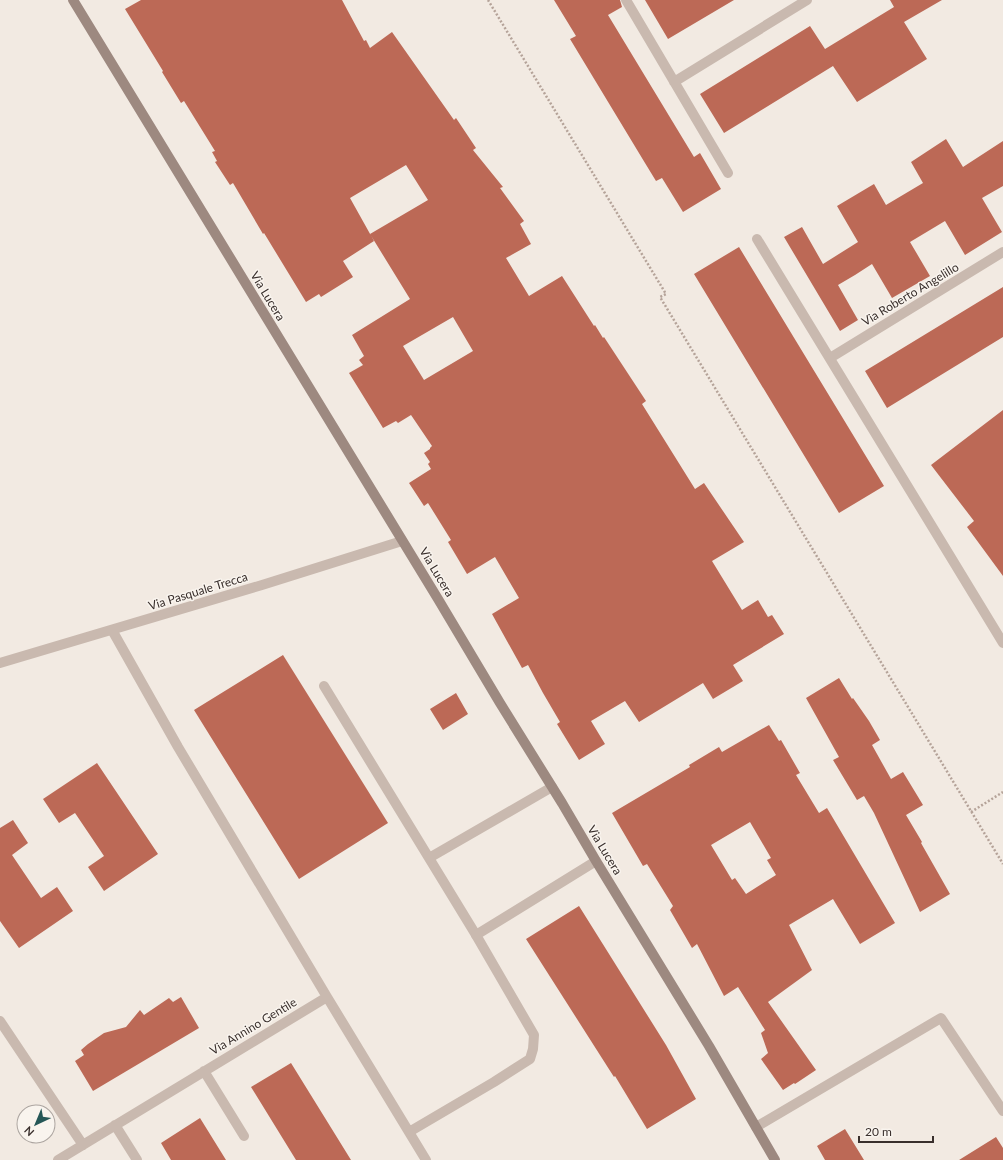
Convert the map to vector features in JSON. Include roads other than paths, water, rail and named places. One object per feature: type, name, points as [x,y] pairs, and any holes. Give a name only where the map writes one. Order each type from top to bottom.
[{"type":"main road","name":"Via Lucera","points":[[73,0],[709,1046],[775,1160]]},
{"type":"street","points":[[626,0],[728,173]]},
{"type":"street","points":[[674,82],[807,0]]},
{"type":"street","points":[[757,240],[999,626],[1003,643]]},
{"type":"street","name":"Via Roberto Angelillo","points":[[830,358],[1003,252]]},
{"type":"street","name":"Via Pasquale Trecca","points":[[0,663],[262,585],[402,541]]},
{"type":"street","points":[[112,630],[178,747],[426,1160]]},
{"type":"street","points":[[324,686],[476,935],[534,1035],[533,1049],[530,1059],[409,1132]]},
{"type":"street","points":[[429,858],[552,787]]},
{"type":"street","points":[[476,935],[596,861]]},
{"type":"street","name":"Via Annino Gentile","points":[[58,1160],[327,997]]},
{"type":"street","points":[[756,1127],[941,1018],[1003,1111]]},
{"type":"street","points":[[0,1021],[83,1146]]},
{"type":"street","points":[[204,1071],[244,1136]]},
{"type":"street","points":[[115,1125],[137,1160]]}]
